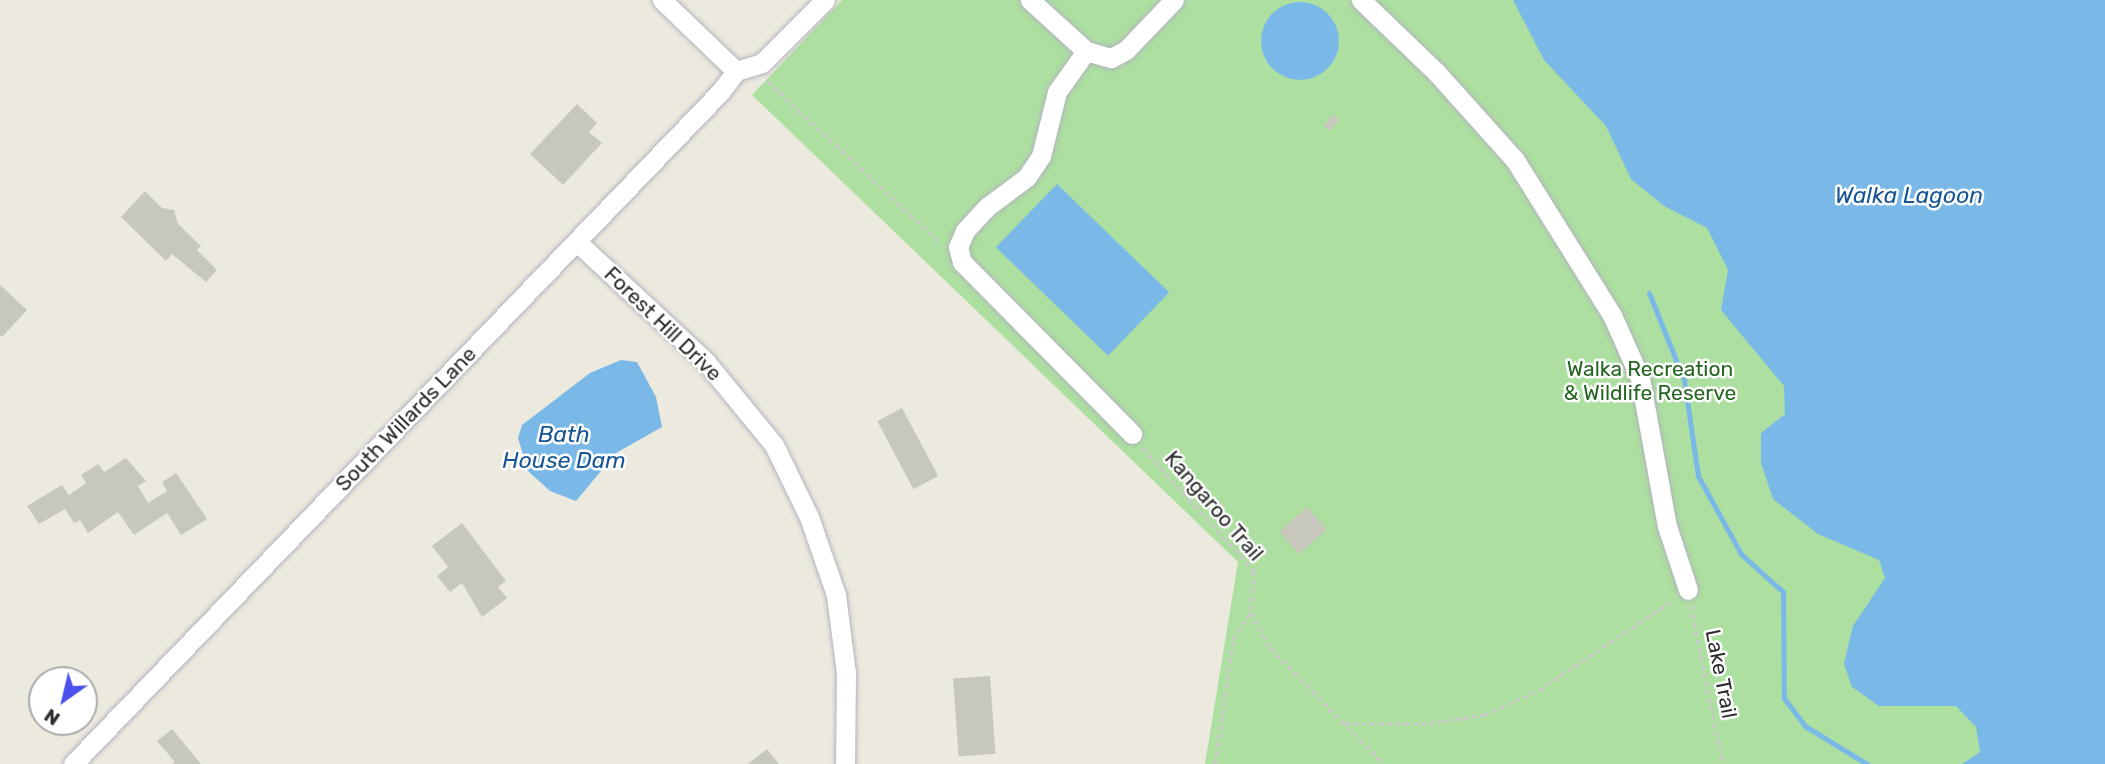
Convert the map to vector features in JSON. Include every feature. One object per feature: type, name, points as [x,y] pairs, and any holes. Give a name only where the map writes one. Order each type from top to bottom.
[{"type":"street","points":[[662,0],[744,69]]},
{"type":"street","name":"South Willards Lane","points":[[73,764],[721,91],[744,69],[762,63],[825,0]]},
{"type":"street","points":[[1030,0],[1086,51],[1111,58],[1126,50],[1174,0]]},
{"type":"street","points":[[1361,0],[1436,72],[1515,160],[1612,315],[1640,379],[1667,526],[1688,590]]},
{"type":"street","points":[[1086,51],[1057,92],[1041,156],[1027,177],[987,207],[965,231],[958,247],[962,262],[1132,434]]},
{"type":"street","name":"Forest Hill Drive","points":[[577,242],[706,362],[774,445],[809,517],[836,595],[846,673],[845,764]]},
{"type":"path","points":[[744,69],[939,242],[958,247]]},
{"type":"path","name":"Kangaroo Trail","points":[[1132,434],[1254,571],[1251,612]]},
{"type":"path","points":[[1345,723],[1421,724],[1484,715],[1539,690],[1688,590]]},
{"type":"path","name":"Lake Trail","points":[[1688,590],[1723,764]]},
{"type":"path","points":[[1215,764],[1233,639],[1251,612],[1270,648],[1384,764]]},
{"type":"green space","name":"Walka Recreation & Wildlife Reserve","points":[[842,0],[2105,0],[2105,764],[1205,764],[1238,562],[752,95]]},
{"type":"water","name":"Walka Lagoon","points":[[1513,0],[2105,0],[2105,764],[1962,764],[1980,752],[1976,727],[1956,706],[1879,706],[1852,687],[1844,664],[1853,626],[1885,578],[1879,560],[1818,534],[1773,499],[1761,463],[1761,433],[1785,414],[1784,386],[1721,310],[1728,270],[1707,228],[1664,206],[1631,179],[1606,126],[1544,60]]},
{"type":"water","points":[[1300,2],[1315,5],[1332,19],[1339,41],[1336,56],[1322,73],[1300,80],[1285,77],[1268,63],[1261,41],[1264,26],[1278,9]]},
{"type":"water","points":[[1057,184],[1169,292],[1108,356],[996,247]]},
{"type":"water","name":"Bath House Dam","points":[[621,360],[637,362],[656,397],[662,427],[616,453],[576,501],[550,491],[528,471],[518,438],[522,425],[590,373]]},
{"type":"building","points":[[577,104],[597,123],[589,132],[602,143],[563,185],[530,154]]},
{"type":"building","points":[[1333,115],[1339,120],[1330,131],[1324,126]]},
{"type":"building","points":[[145,191],[162,208],[174,210],[178,224],[201,246],[197,250],[217,270],[206,282],[172,254],[166,261],[121,217]]},
{"type":"building","points":[[0,285],[27,310],[2,337],[0,335]]},
{"type":"building","points":[[902,408],[938,476],[913,489],[877,421]]},
{"type":"building","points":[[126,458],[146,481],[138,486],[148,503],[167,491],[162,482],[176,473],[207,519],[181,535],[167,513],[134,535],[118,512],[88,533],[80,520],[74,523],[65,509],[39,524],[27,506],[62,485],[69,495],[86,483],[81,475],[98,464],[104,472]]},
{"type":"building","points":[[1307,507],[1327,530],[1299,554],[1279,531]]},
{"type":"building","points":[[462,523],[506,581],[498,587],[507,598],[482,617],[462,583],[450,592],[437,576],[448,567],[432,546]]},
{"type":"building","points":[[990,676],[995,754],[959,756],[953,679]]},
{"type":"building","points":[[172,729],[201,764],[172,764],[175,762],[157,741]]},
{"type":"building","points":[[767,749],[779,764],[748,764]]},
{"type":"waterway","points":[[1649,293],[1684,380],[1698,476],[1741,554],[1783,592],[1784,698],[1805,726],[1867,764]]}]
